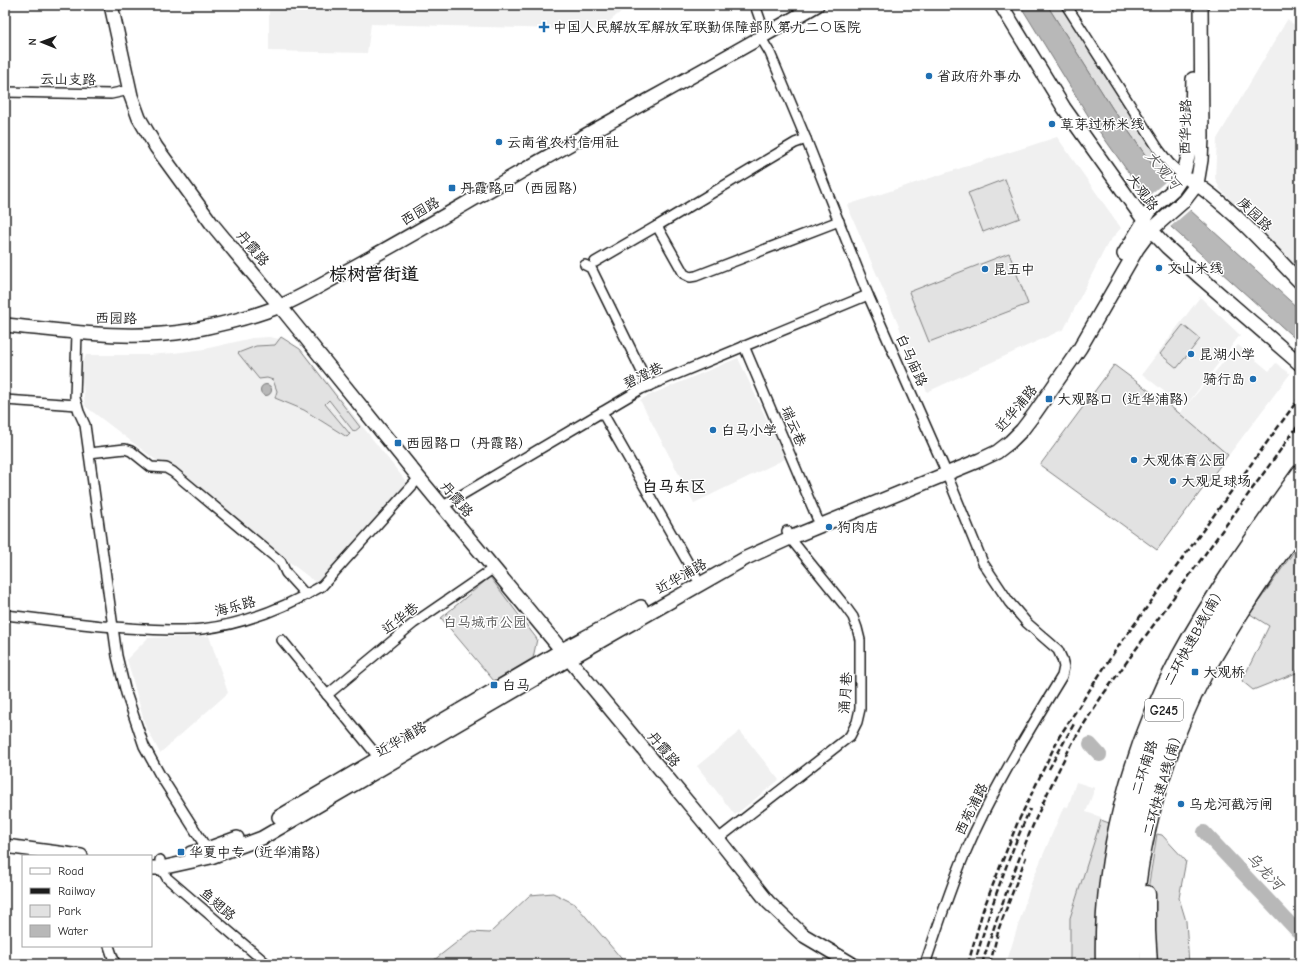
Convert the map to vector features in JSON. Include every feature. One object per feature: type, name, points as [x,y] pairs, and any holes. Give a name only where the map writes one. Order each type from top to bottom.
[{"type":"highway","name":"二环快速B线(南)","points":[[1106,963],[1107,895],[1116,836],[1128,783],[1149,722],[1176,664],[1208,608],[1300,473]]},
{"type":"highway","name":"二环快速A线(南)","points":[[1133,964],[1135,918],[1143,854],[1156,797],[1172,747],[1191,702],[1216,653],[1249,599],[1300,524]]},
{"type":"highway","points":[[1149,964],[1146,918],[1149,860],[1157,805],[1172,747]]},
{"type":"main road","name":"二环南路","points":[[1106,963],[1125,838],[1137,786],[1158,726],[1181,675],[1210,622],[1300,488]]},
{"type":"main road","name":"二环南路","points":[[1124,964],[1126,918],[1134,852],[1144,805],[1163,744],[1185,692],[1212,642],[1248,584],[1300,509]]},
{"type":"street","name":"丹霞路","points":[[111,5],[130,90],[139,118],[156,147],[212,224],[419,478],[718,839],[768,902],[803,935],[852,964]]},
{"type":"street","name":"白马庙路","points":[[755,5],[762,33],[868,295],[984,563],[1009,602],[1028,623],[1058,650],[1064,667],[1062,676]]},
{"type":"street","name":"西园路","points":[[762,33],[802,5]]},
{"type":"street","name":"西园路","points":[[5,324],[108,335],[136,335],[188,331],[248,316],[277,303],[372,247],[762,33],[817,5]]},
{"type":"street","name":"大观路","points":[[1001,5],[1064,108],[1147,225],[1167,247],[1200,277],[1300,364]]},
{"type":"street","points":[[1066,5],[1159,150],[1169,163],[1183,176]]},
{"type":"street","name":"西华北路","points":[[1147,225],[1154,208],[1174,189],[1183,176],[1191,145],[1193,43],[1192,5]]},
{"type":"street","name":"西华北路","points":[[1147,225],[1162,220],[1184,201],[1196,184],[1201,160],[1202,137],[1201,5]]},
{"type":"street","name":"云山支路","points":[[5,92],[111,94],[130,90]]},
{"type":"street","points":[[595,262],[795,143],[806,139]]},
{"type":"street","name":"庚园路","points":[[1183,176],[1196,184],[1226,208],[1300,282]]},
{"type":"street","points":[[657,226],[684,274],[696,276],[839,222]]},
{"type":"street","name":"近华浦路","points":[[156,864],[207,849],[258,830],[379,758],[565,654],[740,561],[817,518],[944,469],[997,452],[1022,430],[1080,348],[1136,250],[1147,225]]},
{"type":"street","points":[[585,265],[591,268],[649,386]]},
{"type":"street","name":"碧澄巷","points":[[443,506],[649,386],[868,295]]},
{"type":"street","name":"西园路","points":[[5,317],[108,328],[163,326],[187,323],[277,303]]},
{"type":"street","points":[[77,332],[75,370],[76,398],[77,405],[85,425],[117,656],[126,693],[144,746],[160,775],[207,849]]},
{"type":"street","name":"瑞云巷","points":[[744,346],[817,518]]},
{"type":"street","points":[[5,400],[77,405]]},
{"type":"street","points":[[602,412],[696,577]]},
{"type":"street","points":[[89,453],[125,449],[131,451],[151,467],[166,468],[173,472],[281,562],[286,573],[306,595]]},
{"type":"street","name":"近华浦路","points":[[156,864],[211,857],[262,838],[565,654],[696,577],[742,552],[944,469]]},
{"type":"street","name":"海乐路","points":[[5,615],[113,628],[176,630],[202,629],[231,624],[306,595],[322,586],[419,478]]},
{"type":"street","name":"涌月巷","points":[[718,839],[850,736],[857,722],[860,709],[860,640],[853,617],[788,534]]},
{"type":"street","name":"近华巷","points":[[327,695],[414,623],[494,568]]},
{"type":"street","points":[[282,640],[379,758]]},
{"type":"street","name":"西苑浦路","points":[[925,964],[963,858],[992,797],[1021,742],[1062,676]]},
{"type":"street","points":[[5,846],[70,855]]},
{"type":"street","points":[[5,854],[22,857]]},
{"type":"street","name":"鱼翅路","points":[[156,864],[167,878],[267,964]]},
{"type":"street","points":[[109,947],[116,964]]},
{"type":"shaded area","name":"中国人民解放军解放军联勤保障部队第九二〇医院","points":[[269,5],[629,5],[599,30],[371,24],[367,53],[269,51]]},
{"type":"shaded area","points":[[1287,20],[1300,28],[1300,272],[1220,189],[1215,178],[1217,139]]},
{"type":"shaded area","name":"昆五中","points":[[1057,137],[1121,228],[1108,243],[1064,329],[927,392],[847,205]]},
{"type":"shaded area","name":"大观体育公园","points":[[1200,297],[1240,335],[1185,407],[1238,345],[1269,371],[1276,363],[1290,374],[1157,550],[1040,465],[1114,365],[1180,413],[1184,407],[1142,374]]},
{"type":"shaded area","points":[[269,337],[285,340],[302,350],[408,484],[318,584],[85,406],[81,368],[86,355],[147,355],[174,353],[205,349],[252,338]]},
{"type":"shaded area","name":"白马小学","points":[[738,358],[785,459],[694,503],[640,400]]},
{"type":"shaded area","points":[[209,636],[228,693],[160,753],[145,725],[127,659],[148,638]]},
{"type":"shaded area","points":[[740,731],[779,780],[735,815],[697,766]]},
{"type":"shaded area","points":[[1076,782],[1095,788],[1086,812],[1101,817],[1101,820],[1070,918],[1070,964],[1006,964],[1032,881],[1064,806],[1068,807]]},
{"type":"green space","points":[[1047,5],[1070,5],[1171,160],[1161,177],[1112,108]]},
{"type":"green space","points":[[1005,179],[1020,218],[983,232],[968,193]]},
{"type":"green space","points":[[1009,253],[1028,304],[929,342],[909,292]]},
{"type":"green space","points":[[1183,325],[1200,339],[1177,368],[1160,354]]},
{"type":"green space","points":[[281,337],[300,349],[360,427],[354,432],[329,400],[325,404],[350,434],[347,437],[304,410],[275,398],[277,391],[273,380],[267,378],[259,379],[238,353],[256,346],[275,345]]},
{"type":"green space","name":"大观体育公园","points":[[1114,365],[1179,413],[1228,455],[1157,550],[1040,465]]},
{"type":"green space","points":[[1300,543],[1300,666],[1296,673],[1253,690],[1242,681],[1269,626],[1250,614]]},
{"type":"green space","name":"白马城市公园","points":[[490,577],[537,639],[533,658],[494,681],[441,618]]},
{"type":"green space","points":[[1101,820],[1109,823],[1102,866],[1097,924],[1097,964],[1070,964],[1070,918]]},
{"type":"green space","points":[[1157,834],[1162,835],[1186,861],[1179,898],[1186,921],[1189,964],[1141,964],[1140,950]]},
{"type":"green space","points":[[553,893],[575,904],[626,964],[429,964],[470,932],[490,933],[530,895]]},
{"type":"water","points":[[1020,5],[1047,5],[1112,108],[1161,177],[1190,210],[1300,310],[1300,343],[1171,227],[1146,197],[1089,117]]},
{"type":"water","points":[[266,384],[270,386],[272,390],[270,394],[266,396],[262,394],[260,390],[262,386]]},
{"type":"pier","points":[[1166,181],[1191,209],[1169,228],[1145,199]]},
{"type":"waterway","name":"乌龙河","points":[[1090,744],[1100,755]]},
{"type":"waterway","name":"乌龙河","points":[[1204,832],[1300,934]]},
{"type":"railway","points":[[968,964],[983,910],[1017,824],[1059,737],[1115,651],[1300,397]]},
{"type":"railway","points":[[982,964],[1022,851],[1046,796],[1073,742],[1102,696],[1300,423]]},
{"type":"railway","points":[[1049,769],[1075,722]]},
{"type":"railway","points":[[977,955],[1001,881],[1030,809]]},
{"type":"railway","points":[[990,964],[999,928],[1026,857]]},
{"type":"place","name":"中国人民解放军解放军联勤保障部队第九二〇医院","points":[[544,27]]},
{"type":"place","name":"省政府外事办","points":[[929,76]]},
{"type":"place","name":"草芽过桥米线","points":[[1052,124]]},
{"type":"place","name":"云南省农村信用社","points":[[499,142]]},
{"type":"place","name":"丹霞路口（西园路）","points":[[452,188]]},
{"type":"place","name":"文山米线","points":[[1159,268]]},
{"type":"place","name":"昆五中","points":[[985,269]]},
{"type":"place","name":"昆湖小学","points":[[1191,354]]},
{"type":"place","name":"骑行岛","points":[[1253,379]]},
{"type":"place","name":"大观路口（近华浦路）","points":[[1049,399]]},
{"type":"place","name":"白马小学","points":[[713,430]]},
{"type":"place","name":"西园路口（丹霞路）","points":[[398,443]]},
{"type":"place","name":"大观体育公园","points":[[1134,460]]},
{"type":"place","name":"大观足球场","points":[[1173,481]]},
{"type":"place","name":"狗肉店","points":[[829,527]]},
{"type":"place","name":"大观桥","points":[[1195,672]]},
{"type":"place","name":"白马","points":[[494,685]]},
{"type":"place","name":"乌龙河截污闸","points":[[1181,804]]},
{"type":"place","name":"华夏中专（近华浦路）","points":[[181,852]]},
{"type":"district","name":"棕树营街道","points":[[374,274]]},
{"type":"district","name":"白马东区","points":[[674,486]]},
{"type":"water label","name":"大观河","points":[[1163,170]]}]
